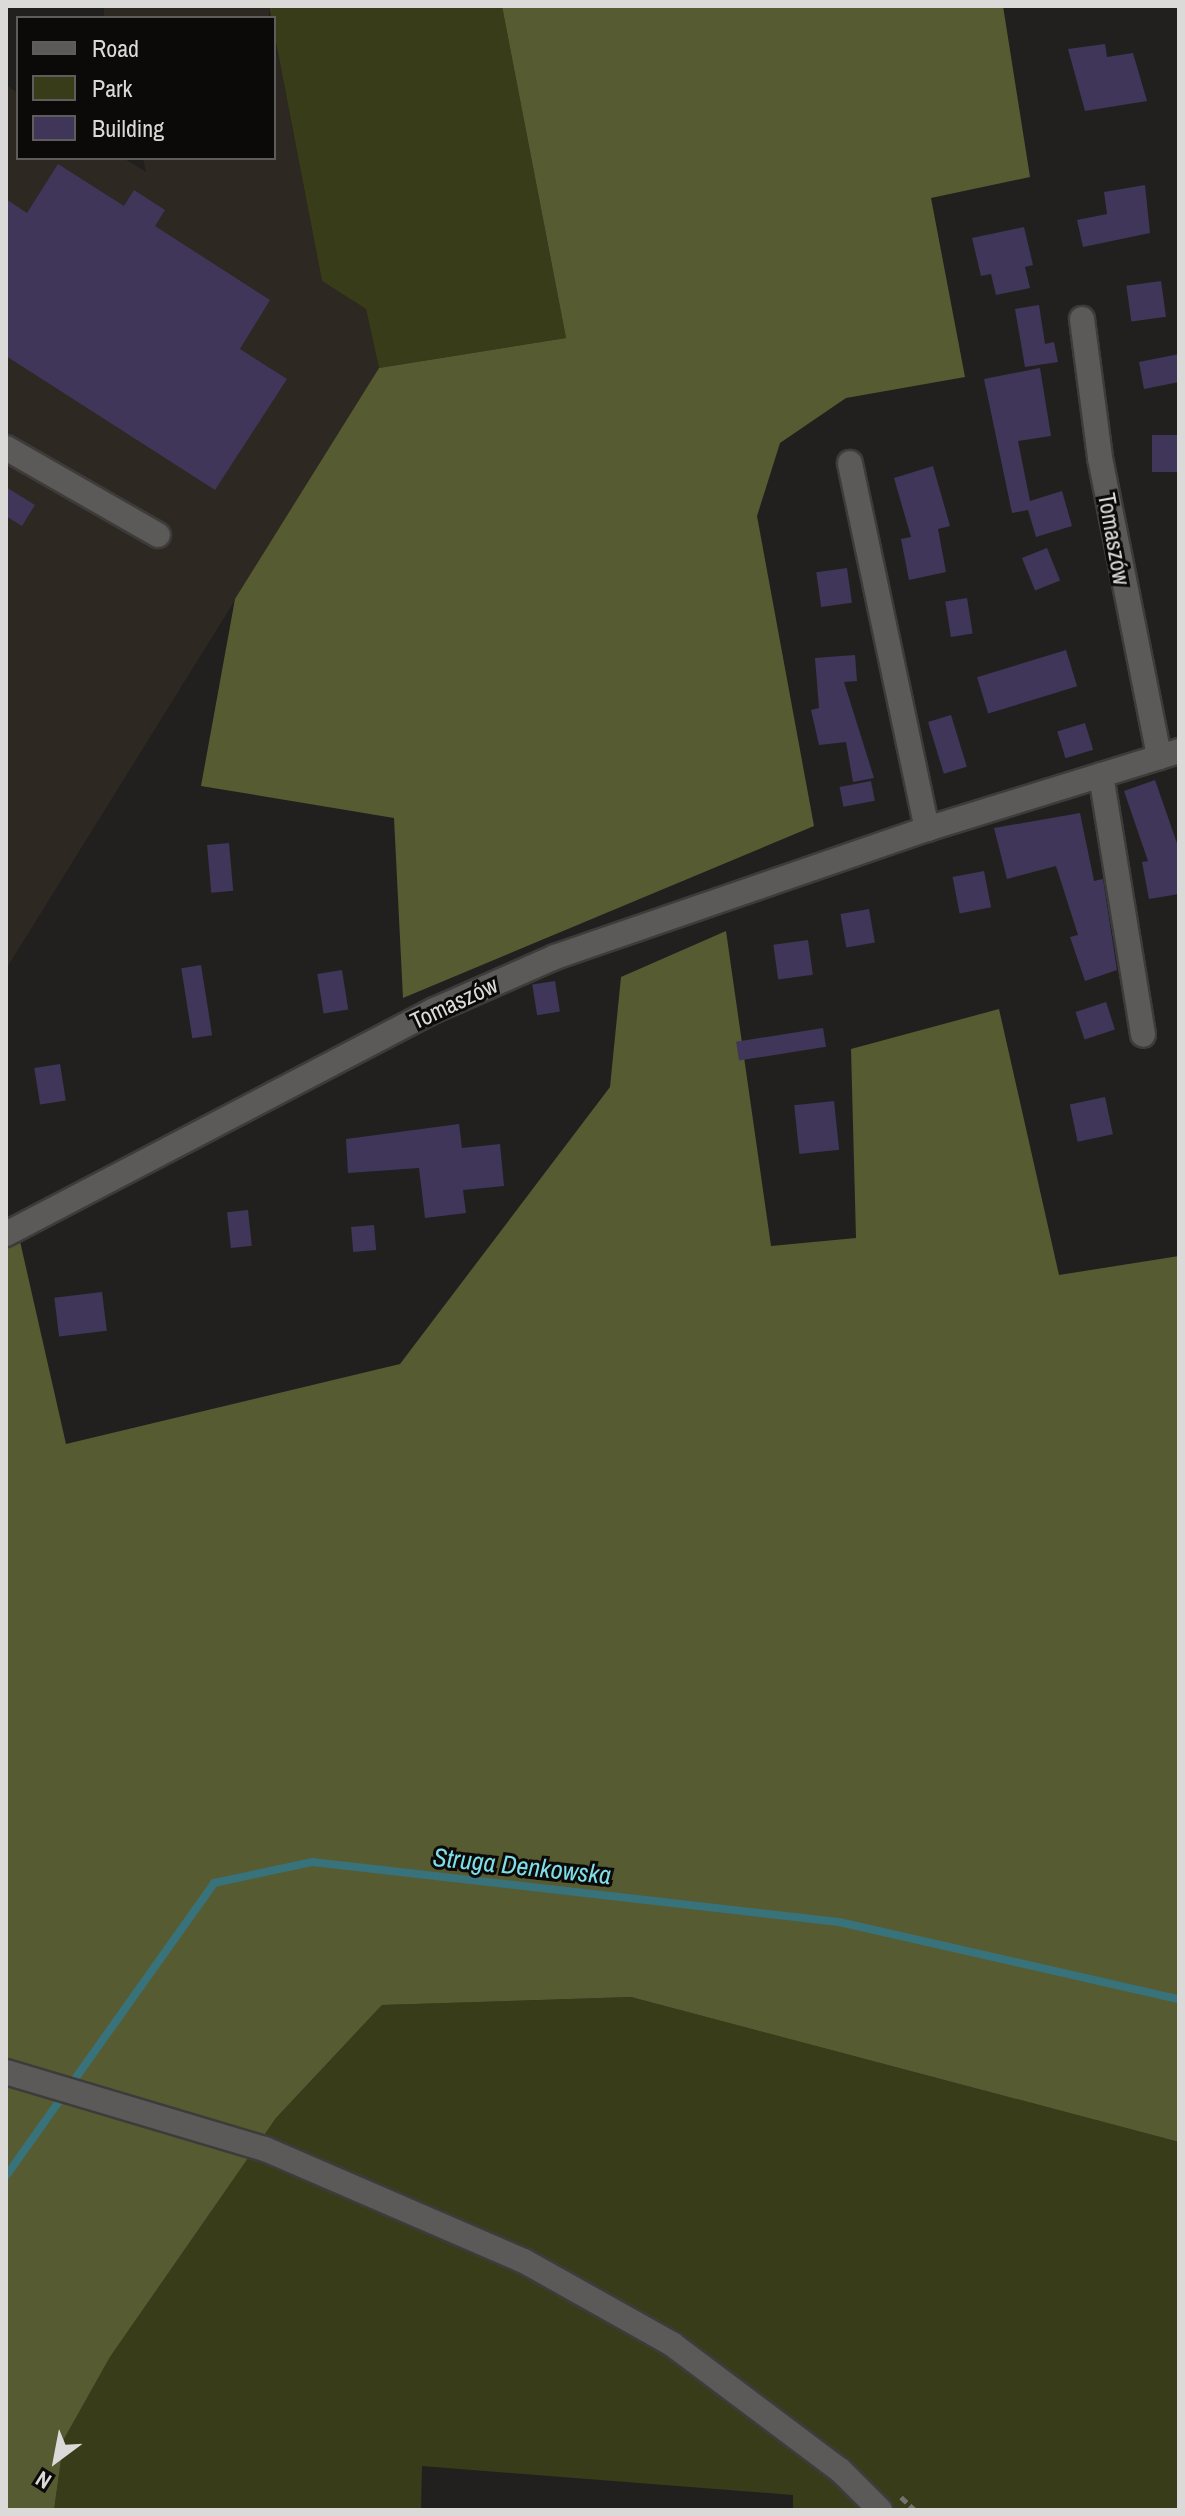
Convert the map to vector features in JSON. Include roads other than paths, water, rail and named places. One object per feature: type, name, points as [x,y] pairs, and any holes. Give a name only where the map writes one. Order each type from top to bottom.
[{"type":"street","name":"Tomaszów","points":[[6,1234],[435,1010],[555,957],[927,829],[1169,754],[1100,458],[1082,319]]},
{"type":"street","points":[[6,448],[158,535]]},
{"type":"street","points":[[850,463],[927,829]]},
{"type":"street","points":[[1101,775],[1143,1035]]},
{"type":"street","points":[[14,2074],[265,2149],[524,2261],[672,2344],[840,2470],[880,2510]]},
{"type":"waterway","name":"Struga Denkowska","points":[[6,2176],[214,1883],[312,1862],[839,1922],[1179,1999]]}]
